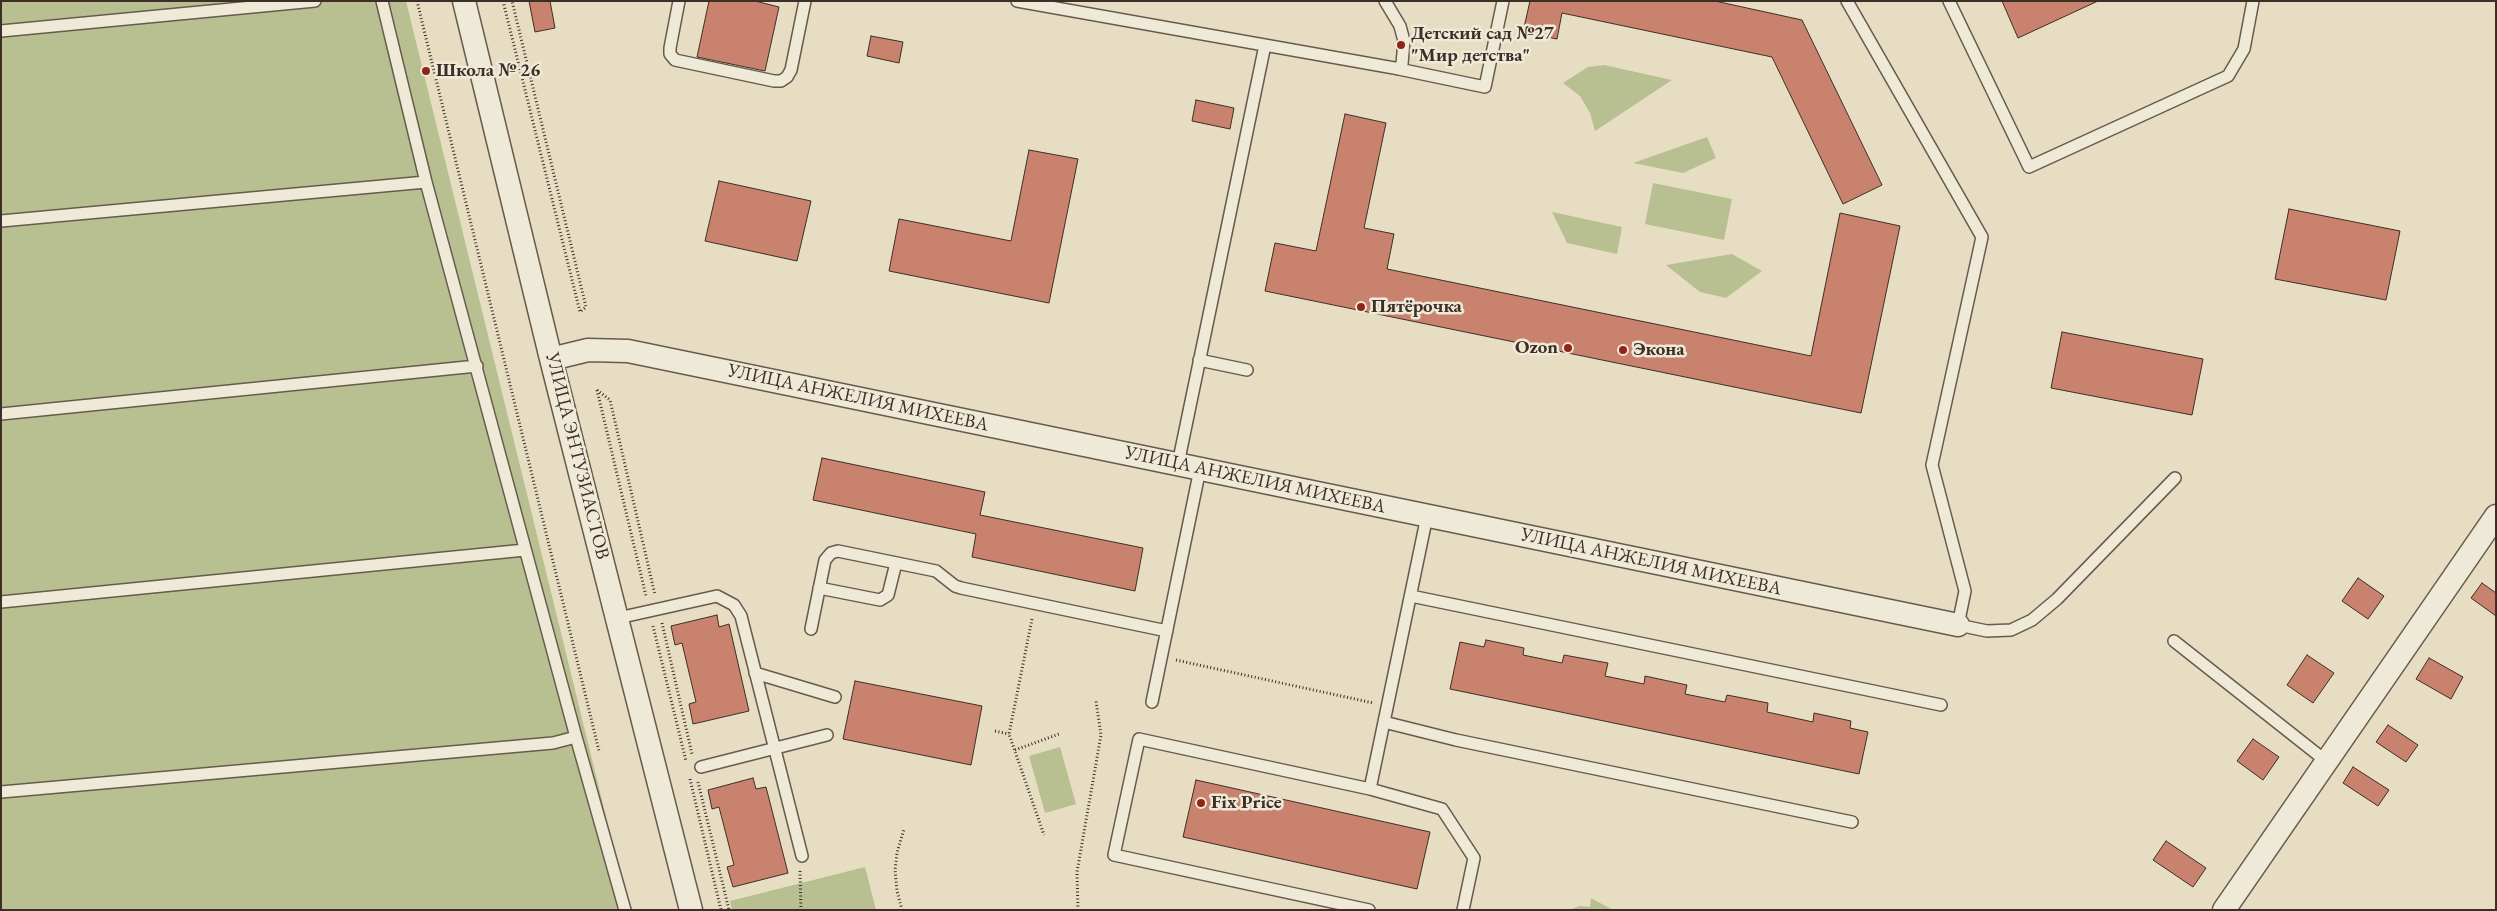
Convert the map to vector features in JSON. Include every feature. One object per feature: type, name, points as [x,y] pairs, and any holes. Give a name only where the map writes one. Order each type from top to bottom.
[{"type":"street","name":"УЛИЦА ЭНТУЗИАСТОВ","points":[[464,1],[691,910]]},
{"type":"street","name":"УЛИЦА АНЖЕЛИЯ МИХЕЕВА","points":[[552,359],[588,350],[623,350],[1958,626]]},
{"type":"street","points":[[2224,910],[2496,516]]},
{"type":"lane","points":[[1,31],[315,1]]},
{"type":"lane","points":[[382,1],[426,182],[576,737],[625,910]]},
{"type":"lane","points":[[679,1],[670,48],[670,54],[675,60],[781,81],[787,77],[791,70],[805,1]]},
{"type":"lane","points":[[1017,1],[1394,68],[1485,87],[1503,1]]},
{"type":"lane","points":[[1385,1],[1400,26],[1404,40],[1402,64],[1398,69],[1394,68]]},
{"type":"lane","points":[[1847,1],[1982,237],[1932,465],[1965,591],[1958,626],[1987,631],[2011,630],[2032,620],[2057,599],[2175,478]]},
{"type":"lane","points":[[1949,1],[2030,167],[2228,76],[2244,49],[2253,1]]},
{"type":"lane","points":[[1178,464],[1264,45]]},
{"type":"lane","points":[[1,221],[426,182]]},
{"type":"lane","points":[[1199,360],[1247,370]]},
{"type":"lane","points":[[1,414],[477,366]]},
{"type":"lane","points":[[1152,702],[1200,469]]},
{"type":"lane","points":[[1370,789],[1427,516]]},
{"type":"lane","points":[[1,602],[525,550]]},
{"type":"lane","points":[[811,629],[825,560],[834,551],[940,572],[951,584],[961,588],[1167,631]]},
{"type":"lane","points":[[819,588],[880,600],[888,595],[896,562]]},
{"type":"lane","points":[[618,618],[717,596],[726,599],[734,605],[740,616],[802,856]]},
{"type":"lane","points":[[1411,596],[1941,705]]},
{"type":"lane","points":[[2174,641],[2326,761]]},
{"type":"lane","points":[[755,673],[835,696]]},
{"type":"lane","points":[[1384,722],[1456,740],[1852,822]]},
{"type":"lane","points":[[697,768],[827,735]]},
{"type":"lane","points":[[1,792],[554,743],[576,737]]},
{"type":"lane","points":[[1369,910],[1114,855],[1139,739],[1370,789],[1442,808],[1474,858],[1463,910]]},
{"type":"path","points":[[417,1],[600,755]]},
{"type":"path","points":[[503,1],[580,312],[586,307],[512,1]]},
{"type":"path","points":[[722,910],[654,609],[610,400],[597,390],[654,609],[697,768],[729,910]]},
{"type":"path","points":[[1035,604],[1009,734],[1044,836]]},
{"type":"path","points":[[1162,657],[1388,707]]},
{"type":"path","points":[[1078,910],[1077,872],[1101,735],[1096,701]]},
{"type":"path","points":[[995,730],[1009,734]]},
{"type":"path","points":[[1015,750],[1059,734]]},
{"type":"path","points":[[902,910],[897,891],[895,870],[897,853],[904,830]]},
{"type":"path","points":[[800,910],[799,875],[802,856]]},
{"type":"green space","points":[[1,1],[406,1],[629,910],[1,910]]},
{"type":"green space","points":[[1604,65],[1672,80],[1595,131],[1590,113],[1580,96],[1563,83],[1588,67]]},
{"type":"green space","points":[[1707,137],[1716,158],[1683,173],[1633,163]]},
{"type":"green space","points":[[1653,183],[1732,199],[1724,240],[1645,224]]},
{"type":"green space","points":[[1552,212],[1622,227],[1617,254],[1567,243]]},
{"type":"green space","points":[[1732,254],[1762,271],[1726,298],[1700,292],[1666,265]]},
{"type":"green space","points":[[1060,747],[1076,804],[1045,813],[1029,756]]},
{"type":"green space","points":[[865,867],[876,910],[732,910],[730,901]]},
{"type":"green space","points":[[1591,898],[1614,910],[1569,910],[1580,906],[1590,907]]},
{"type":"building","points":[[529,1],[550,1],[555,28],[535,32]]},
{"type":"building","points":[[709,1],[755,1],[779,7],[765,71],[697,57]]},
{"type":"building","points":[[1530,1],[1715,1],[1802,20],[1882,185],[1843,204],[1772,57],[1562,13],[1557,39],[1523,32]]},
{"type":"building","points":[[2002,1],[2098,1],[2018,38]]},
{"type":"building","points":[[871,36],[903,42],[899,63],[867,56]]},
{"type":"building","points":[[1196,100],[1234,108],[1230,129],[1192,121]]},
{"type":"building","points":[[1345,114],[1386,123],[1364,228],[1394,234],[1387,269],[1811,356],[1840,213],[1900,226],[1861,413],[1265,291],[1275,243],[1316,251]]},
{"type":"building","points":[[1029,150],[1078,159],[1049,303],[889,271],[899,219],[1011,241]]},
{"type":"building","points":[[719,181],[811,201],[797,261],[705,241]]},
{"type":"building","points":[[2289,209],[2400,231],[2386,300],[2275,279]]},
{"type":"building","points":[[2062,332],[2203,359],[2192,415],[2051,388]]},
{"type":"building","points":[[822,458],[985,492],[980,515],[1143,548],[1135,591],[972,557],[976,534],[813,500]]},
{"type":"building","points":[[2358,578],[2384,596],[2368,619],[2342,601]]},
{"type":"building","points":[[2482,583],[2496,593],[2496,616],[2471,598]]},
{"type":"building","points":[[717,615],[719,627],[729,624],[749,711],[693,724],[689,704],[696,702],[682,643],[675,645],[671,626]]},
{"type":"building","points":[[1486,640],[1524,648],[1523,655],[1562,663],[1564,655],[1608,663],[1605,676],[1644,684],[1645,676],[1687,685],[1685,694],[1725,702],[1727,695],[1768,703],[1767,712],[1813,722],[1814,713],[1851,721],[1850,728],[1868,732],[1859,774],[1450,689],[1460,642],[1484,647]]},
{"type":"building","points":[[2307,655],[2334,673],[2313,703],[2287,685]]},
{"type":"building","points":[[2429,658],[2463,677],[2451,699],[2416,679]]},
{"type":"building","points":[[855,681],[982,706],[971,765],[843,739]]},
{"type":"building","points":[[2388,725],[2418,745],[2406,762],[2376,742]]},
{"type":"building","points":[[2253,739],[2279,757],[2263,780],[2237,761]]},
{"type":"building","points":[[2353,767],[2389,790],[2378,806],[2343,783]]},
{"type":"building","points":[[753,778],[756,789],[766,787],[788,873],[733,887],[727,867],[734,865],[719,807],[712,809],[708,790]]},
{"type":"building","points":[[1196,780],[1430,832],[1417,889],[1183,837]]},
{"type":"building","points":[[2166,841],[2206,868],[2193,887],[2153,860]]},
{"type":"place","name":"Детский сад №27 \"Мир детства\"","points":[[1401,45]]},
{"type":"place","name":"Школа № 26","points":[[426,71]]},
{"type":"place","name":"Пятёрочка","points":[[1361,307]]},
{"type":"place","name":"Ozon","points":[[1568,348]]},
{"type":"place","name":"Экона","points":[[1623,350]]},
{"type":"place","name":"Fix Price","points":[[1201,803]]}]
